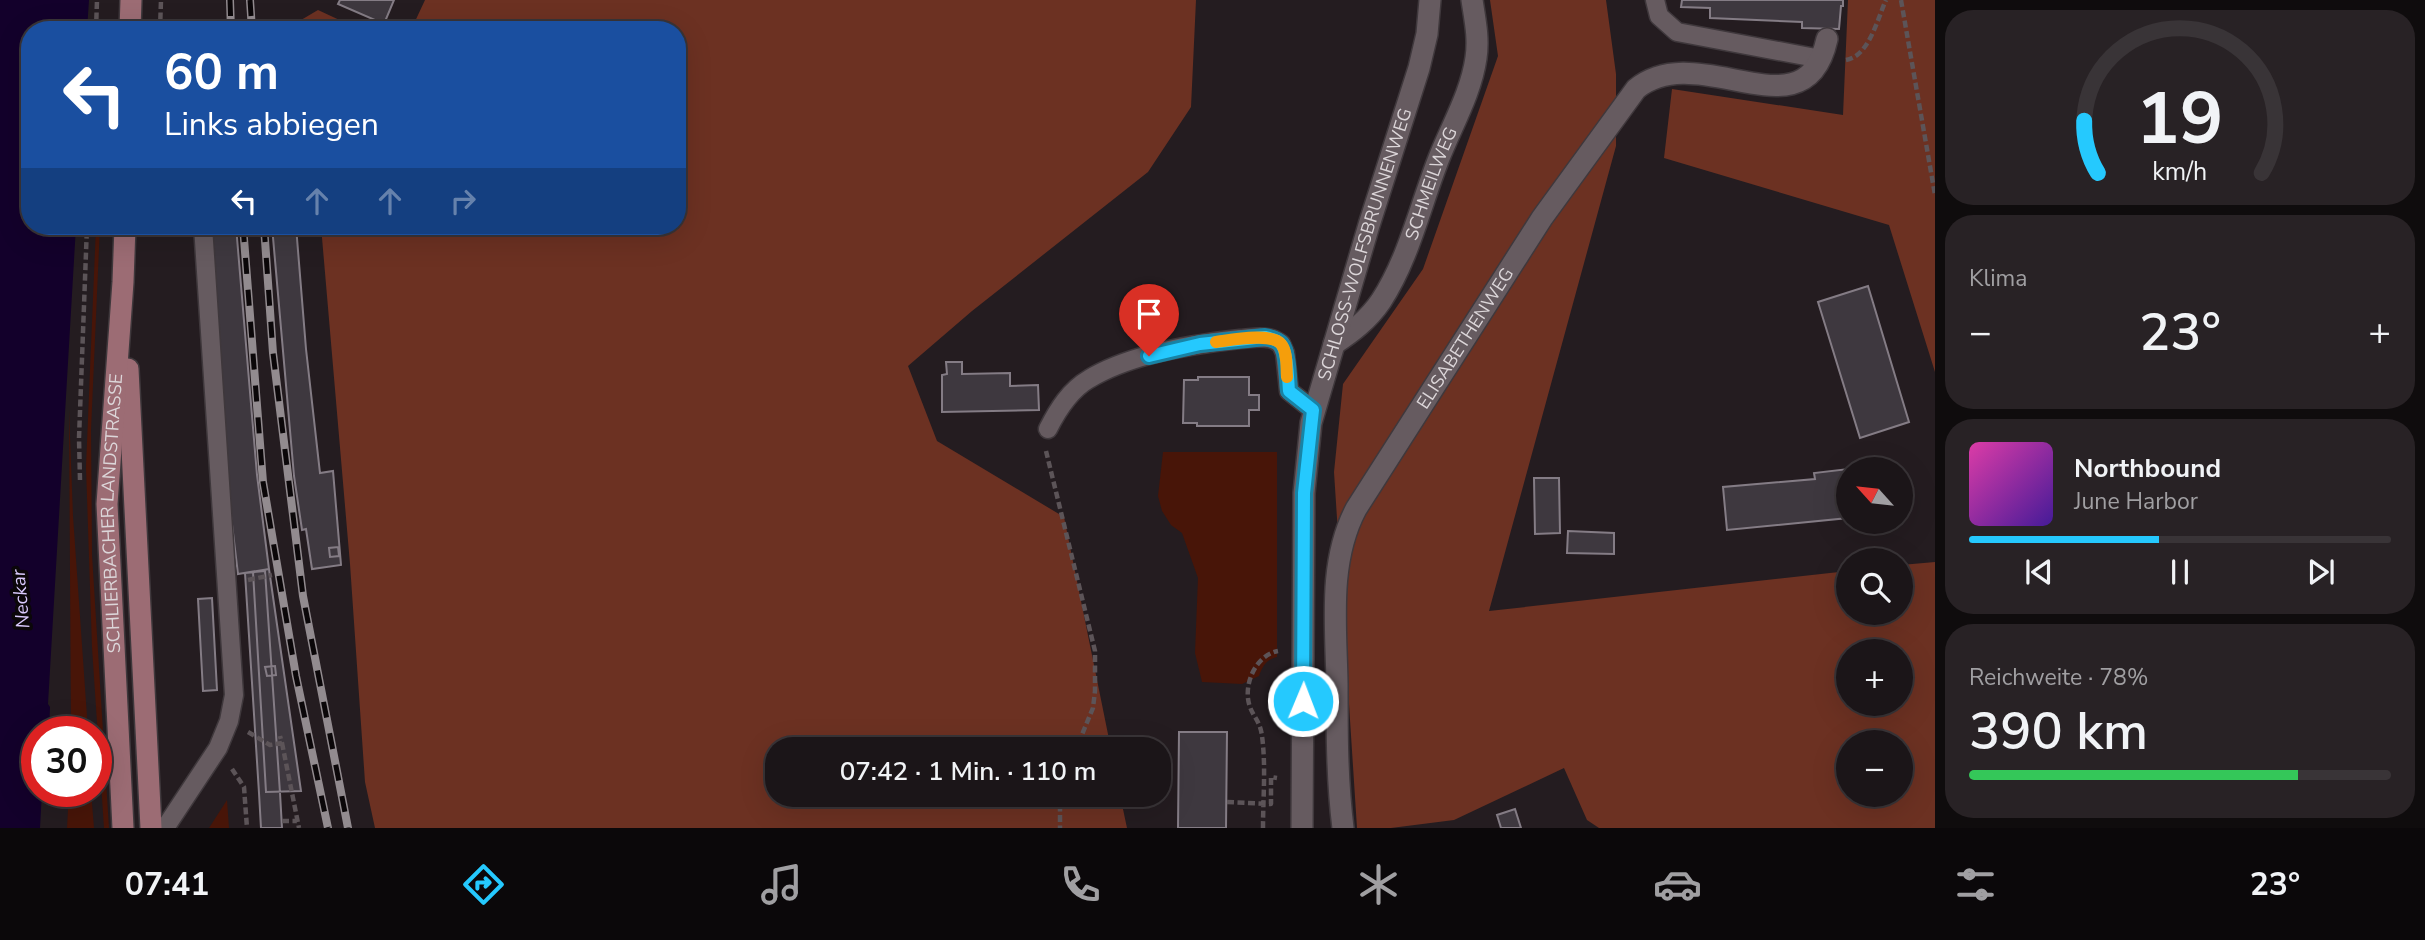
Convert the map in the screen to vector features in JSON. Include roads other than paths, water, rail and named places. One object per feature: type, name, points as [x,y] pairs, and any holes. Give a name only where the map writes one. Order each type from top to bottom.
[{"type":"main road","points":[[130,21],[131,0]]},
{"type":"main road","name":"SCHLIERBACHER LANDSTRASSE","points":[[123,828],[107,504],[125,235]]},
{"type":"main road","name":"SCHLIERBACHER LANDSTRASSE","points":[[123,282],[151,828]]},
{"type":"street","name":"SCHLOSS-WOLFSBRUNNENWEG","points":[[1302,828],[1304,493],[1313,410],[1419,68],[1427,34],[1430,0]]},
{"type":"street","name":"SCHMEILWEG","points":[[1334,344],[1366,320],[1385,294],[1403,259],[1474,68],[1477,37],[1472,0]]},
{"type":"street","name":"ELISABETHENWEG","points":[[1343,828],[1337,753],[1336,585],[1344,536],[1356,509],[1542,218],[1636,89],[1654,78],[1678,72],[1786,86],[1808,76],[1824,49]]},
{"type":"lane","points":[[1655,0],[1659,16],[1681,34],[1824,49]]},
{"type":"lane","points":[[165,828],[218,748],[229,721],[234,695],[204,235]]},
{"type":"lane","points":[[1048,429],[1073,392],[1087,380],[1107,370],[1149,356],[1200,344],[1265,337],[1281,344],[1285,353],[1289,391],[1313,410]]},
{"type":"water","name":"Neckar","points":[[0,0],[89,0],[88,21],[21,21],[21,235],[75,235],[48,704],[50,716],[21,716],[21,807],[41,807],[40,828],[0,828]]},
{"type":"railway","points":[[230,0],[231,21]]},
{"type":"railway","points":[[250,0],[251,21]]},
{"type":"railway","points":[[244,235],[263,482],[296,676],[328,828]]},
{"type":"railway","points":[[265,235],[273,353],[303,596],[348,828]]}]
